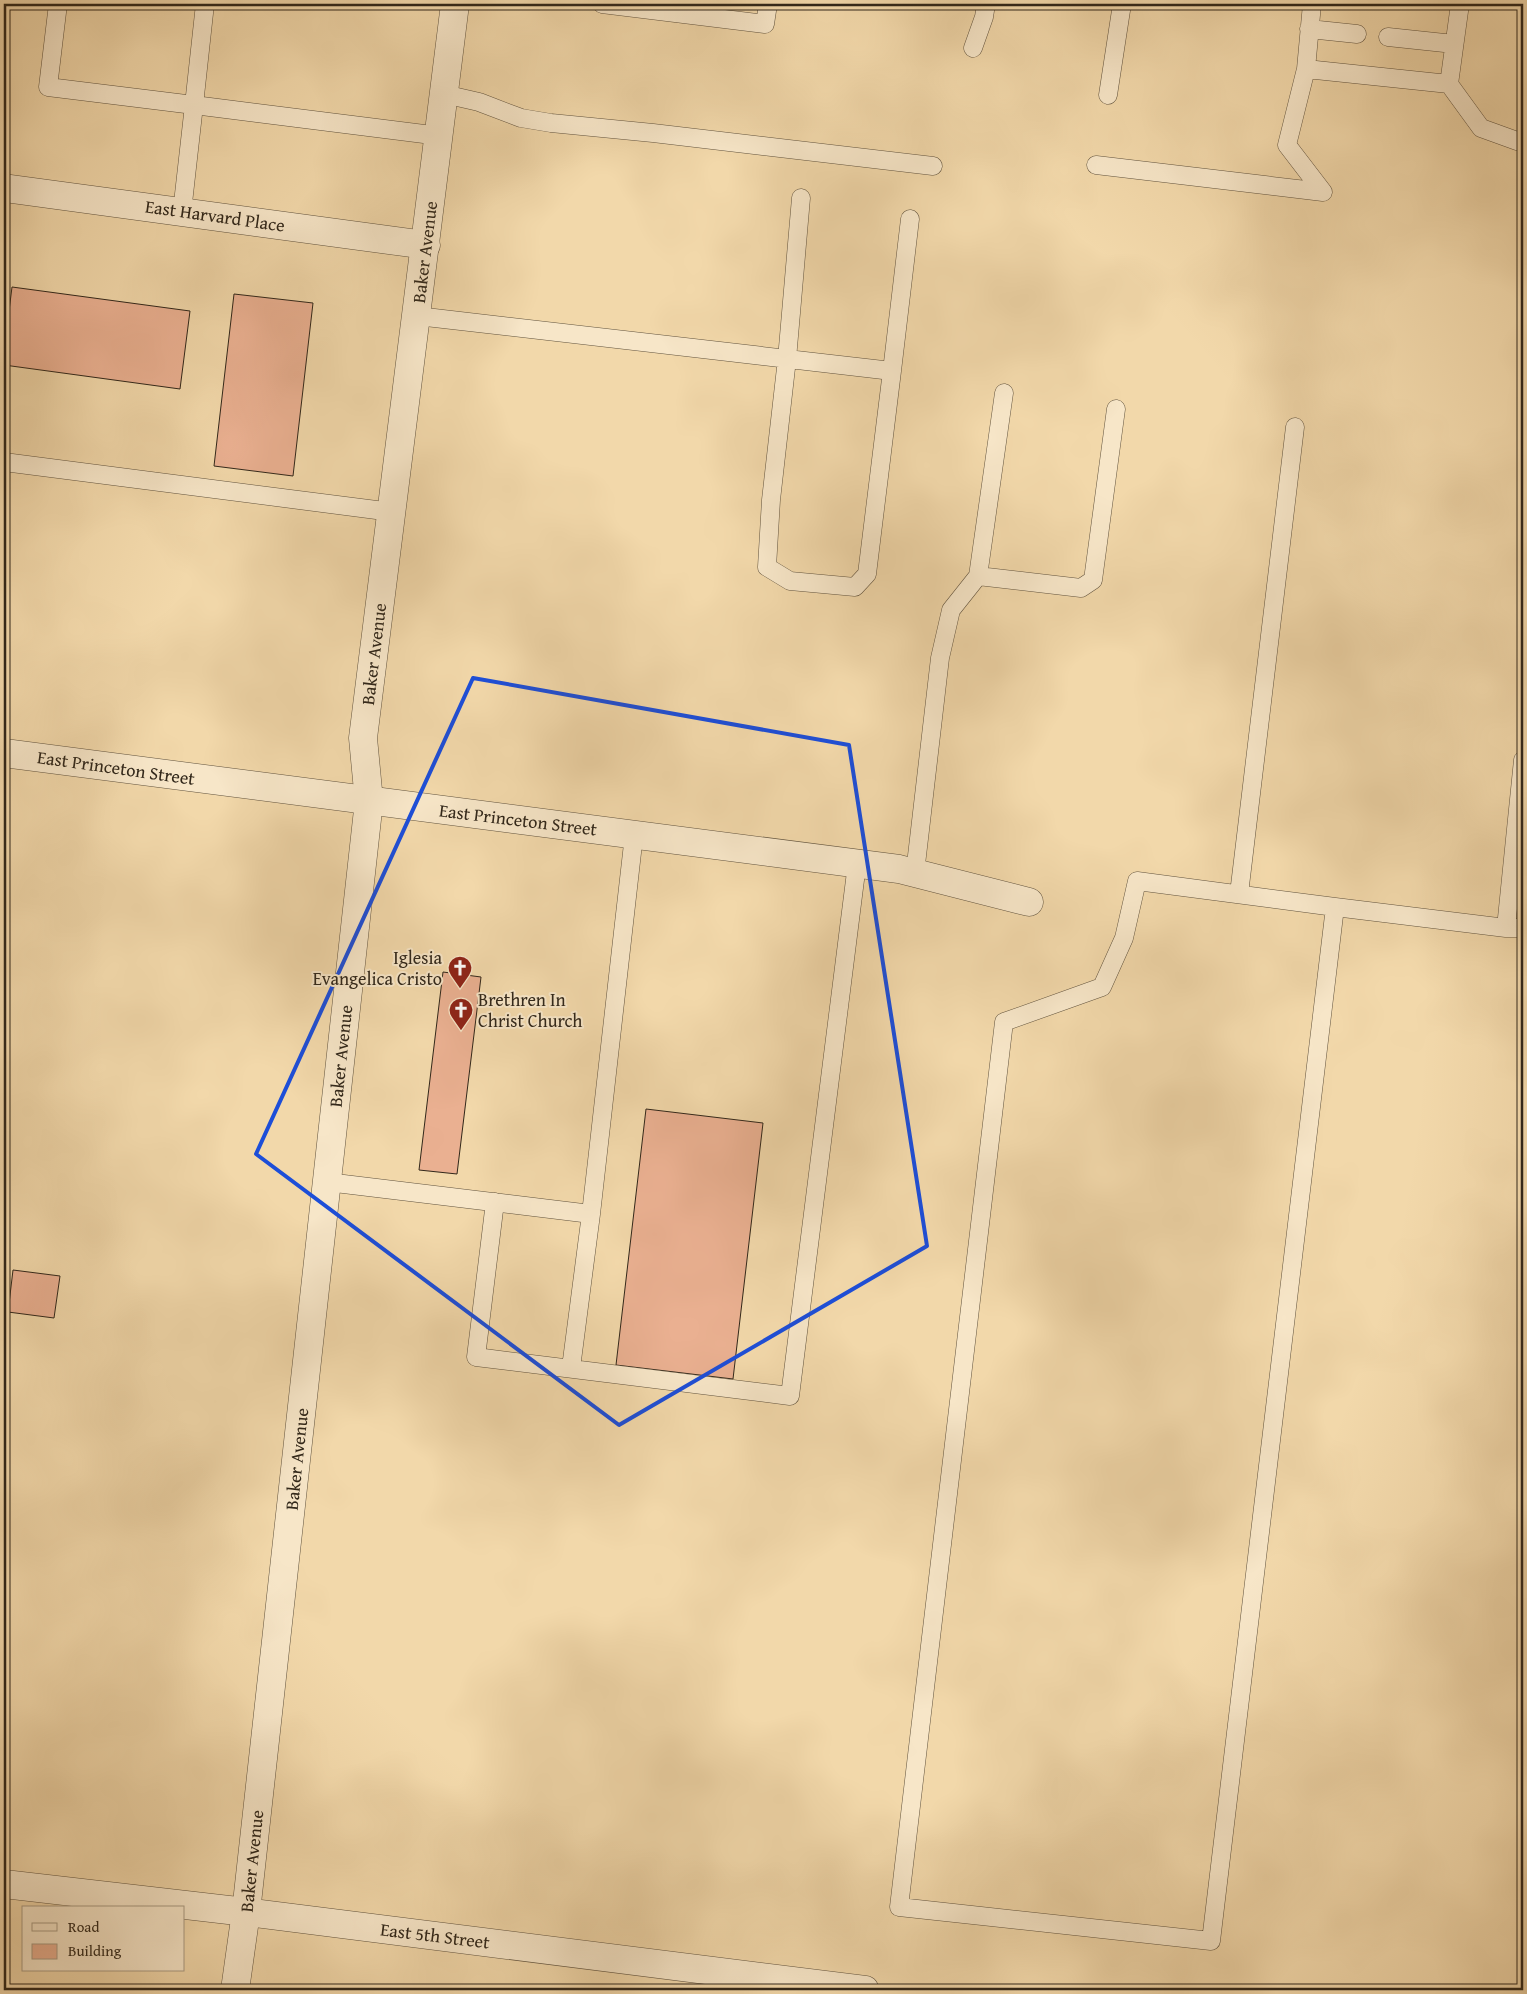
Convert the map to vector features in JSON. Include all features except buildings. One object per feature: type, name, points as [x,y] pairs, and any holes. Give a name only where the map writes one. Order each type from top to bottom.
[{"type":"street","name":"Baker Avenue","points":[[235,1990],[246,1912],[369,801],[363,738],[440,136],[455,4]]},
{"type":"street","name":"East Harvard Place","points":[[4,188],[426,245]]},
{"type":"street","name":"East Princeton Street","points":[[4,753],[898,869],[1029,902]]},
{"type":"street","name":"East 5th Street","points":[[4,1884],[246,1912],[722,1981],[865,1990]]},
{"type":"lane","points":[[58,4],[48,87],[440,136]]},
{"type":"lane","points":[[182,212],[205,4]]},
{"type":"lane","points":[[602,4],[765,24],[768,4]]},
{"type":"lane","points":[[973,48],[984,17],[986,4]]},
{"type":"lane","points":[[1108,96],[1122,4]]},
{"type":"lane","points":[[1096,165],[1324,192],[1287,145],[1306,69],[1312,4]]},
{"type":"lane","points":[[1460,4],[1449,84],[1481,128],[1517,141],[1523,140]]},
{"type":"lane","points":[[1309,29],[1357,34]]},
{"type":"lane","points":[[1388,37],[1454,44]]},
{"type":"lane","points":[[1306,69],[1449,84]]},
{"type":"lane","points":[[444,94],[479,102],[521,118],[551,123],[934,166]]},
{"type":"lane","points":[[801,198],[787,359],[771,500],[767,567],[790,581],[855,587],[867,574],[910,219]]},
{"type":"lane","points":[[417,316],[892,371]]},
{"type":"lane","points":[[915,873],[940,658],[951,610],[978,576],[1004,393]]},
{"type":"lane","points":[[978,576],[1081,588],[1093,580],[1116,409]]},
{"type":"lane","points":[[1239,894],[1295,428]]},
{"type":"lane","points":[[4,462],[392,512]]},
{"type":"lane","points":[[1335,908],[1211,1941],[899,1907],[1004,1022],[1102,987],[1124,938],[1137,881],[1335,908],[1515,928],[1523,760]]},
{"type":"lane","points":[[571,1368],[591,1214],[634,835]]},
{"type":"lane","points":[[495,1202],[476,1357],[790,1396],[857,864]]},
{"type":"lane","points":[[327,1182],[591,1214]]},
{"type":"highlighted area","points":[[473,678],[849,745],[927,1246],[619,1425],[256,1154]]},
{"type":"place","name":"Iglesia Evangelica Cristo","points":[[460,989]]},
{"type":"place","name":"Brethren In Christ Church","points":[[461,1031]]}]
